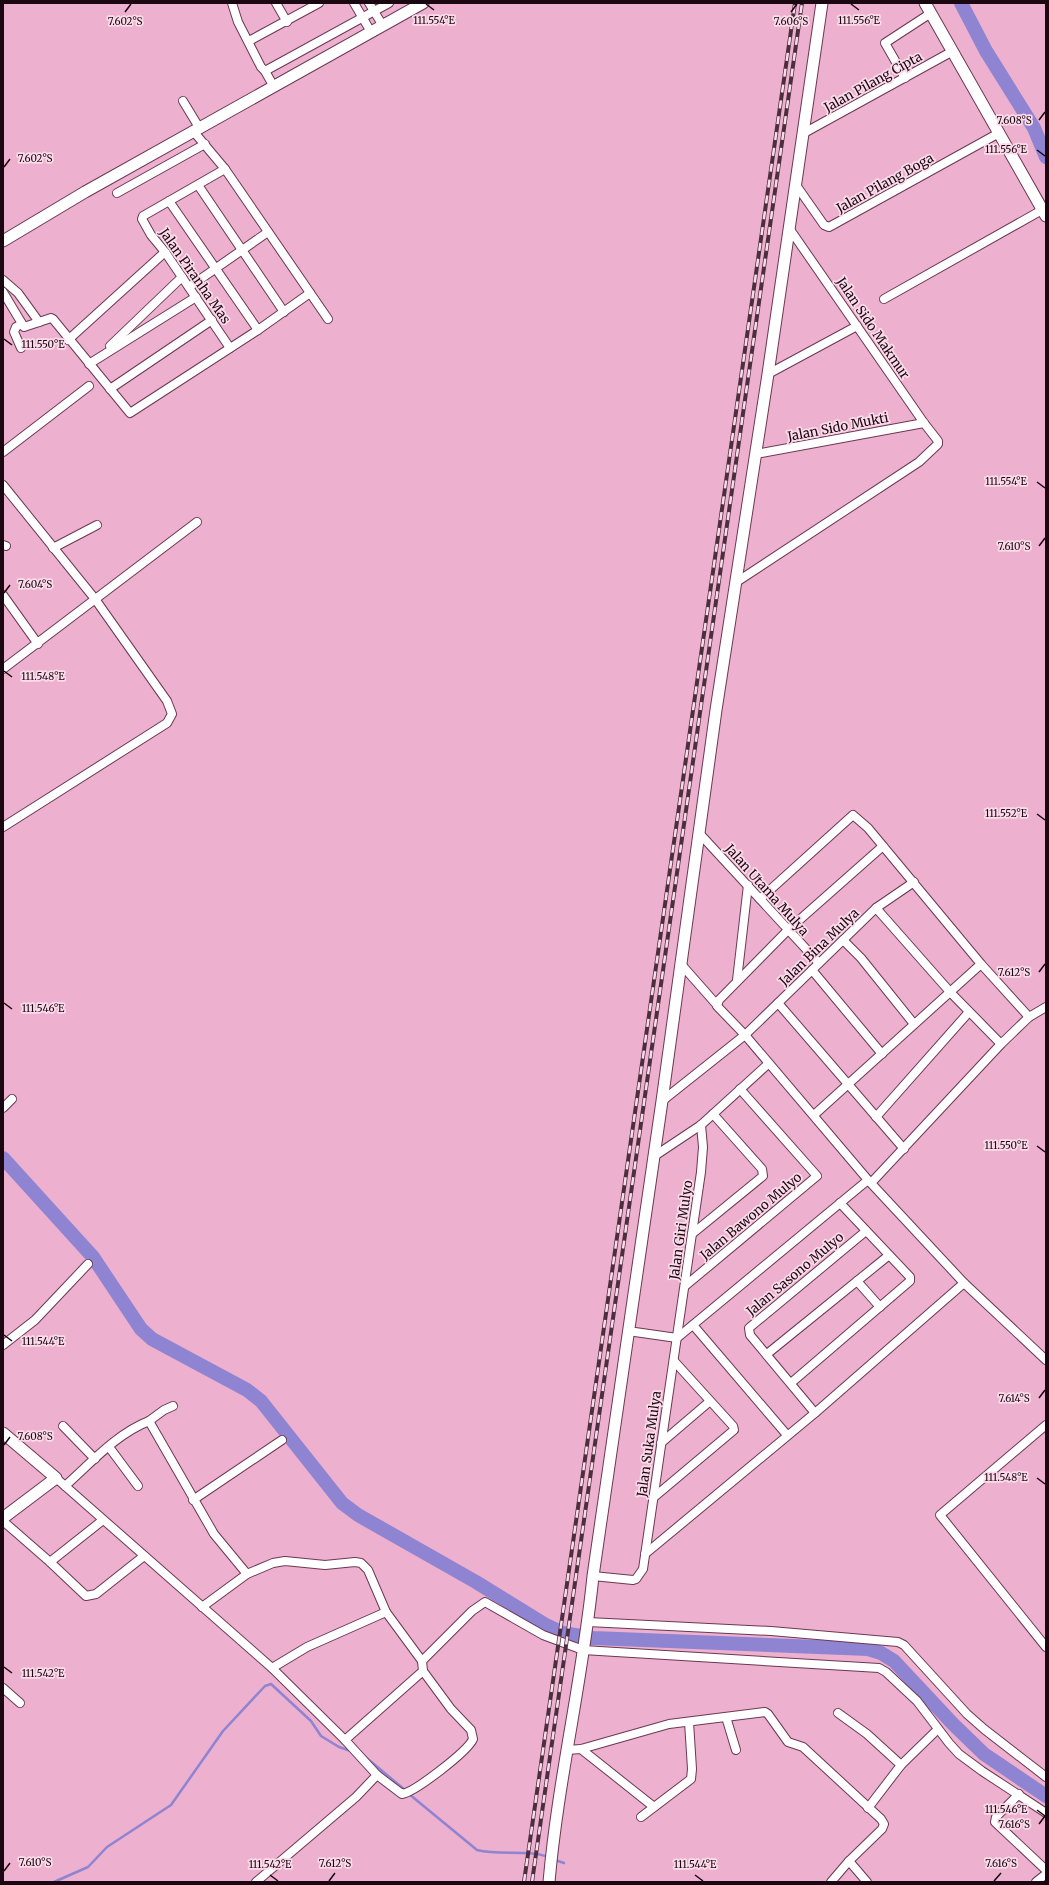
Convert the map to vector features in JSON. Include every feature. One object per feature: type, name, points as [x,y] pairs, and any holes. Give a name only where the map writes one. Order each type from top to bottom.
[{"type":"main road","points":[[3,241],[85,192],[424,3]]},
{"type":"main road","points":[[549,1882],[567,1750],[588,1624],[593,1576],[662,1101],[698,833],[768,374],[822,3]]},
{"type":"main road","points":[[928,8],[1044,213]]},
{"type":"main road","points":[[3,1518],[56,1478],[5,1437]]},
{"type":"street","points":[[232,3],[238,22],[274,87]]},
{"type":"street","points":[[276,3],[287,22]]},
{"type":"street","points":[[354,3],[371,32]]},
{"type":"street","points":[[368,3],[383,26]]},
{"type":"street","points":[[263,69],[363,18],[389,3]]},
{"type":"street","points":[[249,42],[317,4]]},
{"type":"street","points":[[905,78],[886,43],[928,8]]},
{"type":"street","name":"Jalan Pilang Cipta","points":[[804,133],[953,51]]},
{"type":"street","points":[[183,101],[205,144],[225,169],[328,320]]},
{"type":"street","name":"Jalan Pilang Boga","points":[[796,185],[824,225],[829,227],[999,133]]},
{"type":"street","points":[[117,193],[205,144]]},
{"type":"street","points":[[225,169],[169,201],[258,330]]},
{"type":"street","points":[[198,185],[284,312]]},
{"type":"street","name":"Jalan Piranha Mas","points":[[169,201],[143,216],[145,225],[230,348]]},
{"type":"street","points":[[884,299],[1044,213]]},
{"type":"street","name":"Jalan Sido Makmur","points":[[735,583],[919,462],[937,447],[938,441],[789,228]]},
{"type":"street","points":[[189,287],[268,232]]},
{"type":"street","points":[[68,340],[165,252]]},
{"type":"street","points":[[89,364],[182,277]]},
{"type":"street","points":[[3,280],[18,293],[39,322]]},
{"type":"street","points":[[3,292],[25,327],[51,318],[128,413],[131,413],[258,330],[310,293]]},
{"type":"street","points":[[98,357],[196,297]]},
{"type":"street","points":[[110,389],[212,320]]},
{"type":"street","points":[[21,348],[14,332],[16,327],[22,324]]},
{"type":"street","points":[[768,374],[857,326]]},
{"type":"street","points":[[3,452],[89,386]]},
{"type":"street","name":"Jalan Sido Mukti","points":[[756,454],[924,423]]},
{"type":"street","points":[[3,827],[168,723],[171,718],[172,711],[167,701],[95,599],[4,488]]},
{"type":"street","points":[[3,668],[38,644],[197,522]]},
{"type":"street","points":[[53,548],[97,525]]},
{"type":"street","points":[[3,595],[38,644]]},
{"type":"street","points":[[760,899],[853,815],[883,846],[981,964],[1029,1017]]},
{"type":"street","name":"Jalan Utama Mulya","points":[[698,833],[748,885],[818,963]]},
{"type":"street","points":[[717,1005],[719,1000],[737,980],[788,930],[883,846]]},
{"type":"street","name":"Jalan Bina Mulya","points":[[662,1101],[745,1035],[876,908],[914,882]]},
{"type":"street","points":[[737,980],[748,885]]},
{"type":"street","points":[[876,908],[951,993],[1001,1044]]},
{"type":"street","points":[[843,940],[861,958],[914,1024]]},
{"type":"street","points":[[680,964],[745,1035],[768,1064],[870,1181],[964,1283],[1046,1360]]},
{"type":"street","points":[[814,1115],[849,1085],[914,1024],[951,993],[981,964]]},
{"type":"street","points":[[812,970],[882,1054]]},
{"type":"street","points":[[778,1003],[904,1149]]},
{"type":"street","points":[[628,1331],[677,1338],[840,1203],[870,1181],[904,1149],[1001,1044],[1029,1017],[1046,1007]]},
{"type":"street","points":[[876,1117],[969,1012]]},
{"type":"street","points":[[653,1157],[701,1125],[768,1064]]},
{"type":"street","name":"Jalan Bawono Mulyo","points":[[684,1286],[816,1176],[740,1089]]},
{"type":"street","points":[[3,1108],[12,1099]]},
{"type":"street","points":[[692,1234],[763,1176],[762,1169],[713,1114]]},
{"type":"street","name":"Jalan Giri Mulyo","points":[[677,1338],[703,1158],[701,1125]]},
{"type":"street","points":[[791,1383],[911,1279],[840,1203]]},
{"type":"street","name":"Jalan Sasono Mulyo","points":[[815,1413],[768,1354],[750,1335],[749,1328],[866,1231]]},
{"type":"street","points":[[768,1354],[888,1256]]},
{"type":"street","points":[[3,1344],[35,1320],[88,1264]]},
{"type":"street","points":[[857,1281],[880,1307]]},
{"type":"street","points":[[593,1576],[629,1580],[636,1579],[643,1569],[645,1554],[815,1413],[964,1283]]},
{"type":"street","points":[[693,1325],[787,1435]]},
{"type":"street","name":"Jalan Suka Mulya","points":[[645,1554],[677,1338]]},
{"type":"street","points":[[653,1498],[734,1430],[733,1426],[709,1402],[674,1361]]},
{"type":"street","points":[[661,1443],[709,1402]]},
{"type":"street","points":[[66,1486],[126,1433],[173,1406]]},
{"type":"street","points":[[149,1421],[193,1500],[214,1534],[248,1574]]},
{"type":"street","points":[[1046,1425],[940,1515],[1046,1647]]},
{"type":"street","points":[[63,1426],[95,1459]]},
{"type":"street","points":[[193,1500],[282,1440]]},
{"type":"street","points":[[109,1447],[138,1486]]},
{"type":"street","points":[[56,1478],[66,1486],[103,1520],[202,1607],[272,1668],[357,1752],[377,1775],[402,1794],[408,1792],[464,1752],[473,1739],[471,1730],[451,1709],[423,1671],[422,1661],[386,1612],[368,1570],[360,1563],[355,1562],[325,1565],[280,1561],[248,1574],[202,1607]]},
{"type":"street","points":[[50,1562],[103,1520]]},
{"type":"street","points":[[3,1521],[50,1562],[84,1595],[89,1596],[96,1594],[144,1556]]},
{"type":"street","points":[[422,1661],[472,1611],[485,1602],[543,1635],[584,1647],[705,1659],[876,1667],[886,1672],[909,1693],[949,1743],[970,1763],[1046,1812]]},
{"type":"street","points":[[272,1668],[307,1647],[386,1612]]},
{"type":"street","points":[[588,1624],[771,1630],[898,1642],[904,1645],[966,1714],[1046,1777]]},
{"type":"street","points":[[345,1740],[423,1671]]},
{"type":"street","points":[[3,1688],[20,1703]]},
{"type":"street","points":[[567,1750],[582,1748],[669,1724],[761,1712],[768,1714],[788,1742],[803,1747],[884,1824],[882,1830],[849,1861],[831,1882]]},
{"type":"street","points":[[838,1713],[867,1734],[901,1765]]},
{"type":"street","points":[[726,1716],[736,1750]]},
{"type":"street","points":[[641,1817],[692,1777],[689,1722]]},
{"type":"street","points":[[868,1808],[901,1765],[938,1729]]},
{"type":"street","points":[[582,1748],[654,1806]]},
{"type":"street","points":[[256,1882],[356,1797],[377,1775]]},
{"type":"street","points":[[1019,1794],[996,1817],[995,1822],[1046,1870]]},
{"type":"street","points":[[849,1861],[867,1882]]},
{"type":"street","points":[[1036,1882],[1046,1874]]},
{"type":"waterway","points":[[961,3],[986,51],[1034,128],[1046,157]]},
{"type":"waterway","points":[[3,1158],[93,1257],[141,1329],[152,1339],[247,1390],[261,1401],[342,1503],[358,1515],[476,1582],[544,1624],[563,1633],[593,1638],[868,1649],[881,1653],[894,1661],[953,1724],[984,1754],[1046,1796]]},
{"type":"waterway","points":[[54,1882],[88,1867],[107,1847],[171,1805],[223,1731],[265,1686],[271,1684],[311,1721],[321,1736],[339,1747],[351,1751]]},
{"type":"waterway","points":[[363,1755],[405,1790]]},
{"type":"waterway","points":[[409,1794],[477,1850],[486,1852],[531,1853],[549,1857]]},
{"type":"waterway","points":[[555,1860],[564,1863]]},
{"type":"railway","points":[[524,1882],[795,3]]},
{"type":"railway","points":[[532,1882],[802,3]]}]
